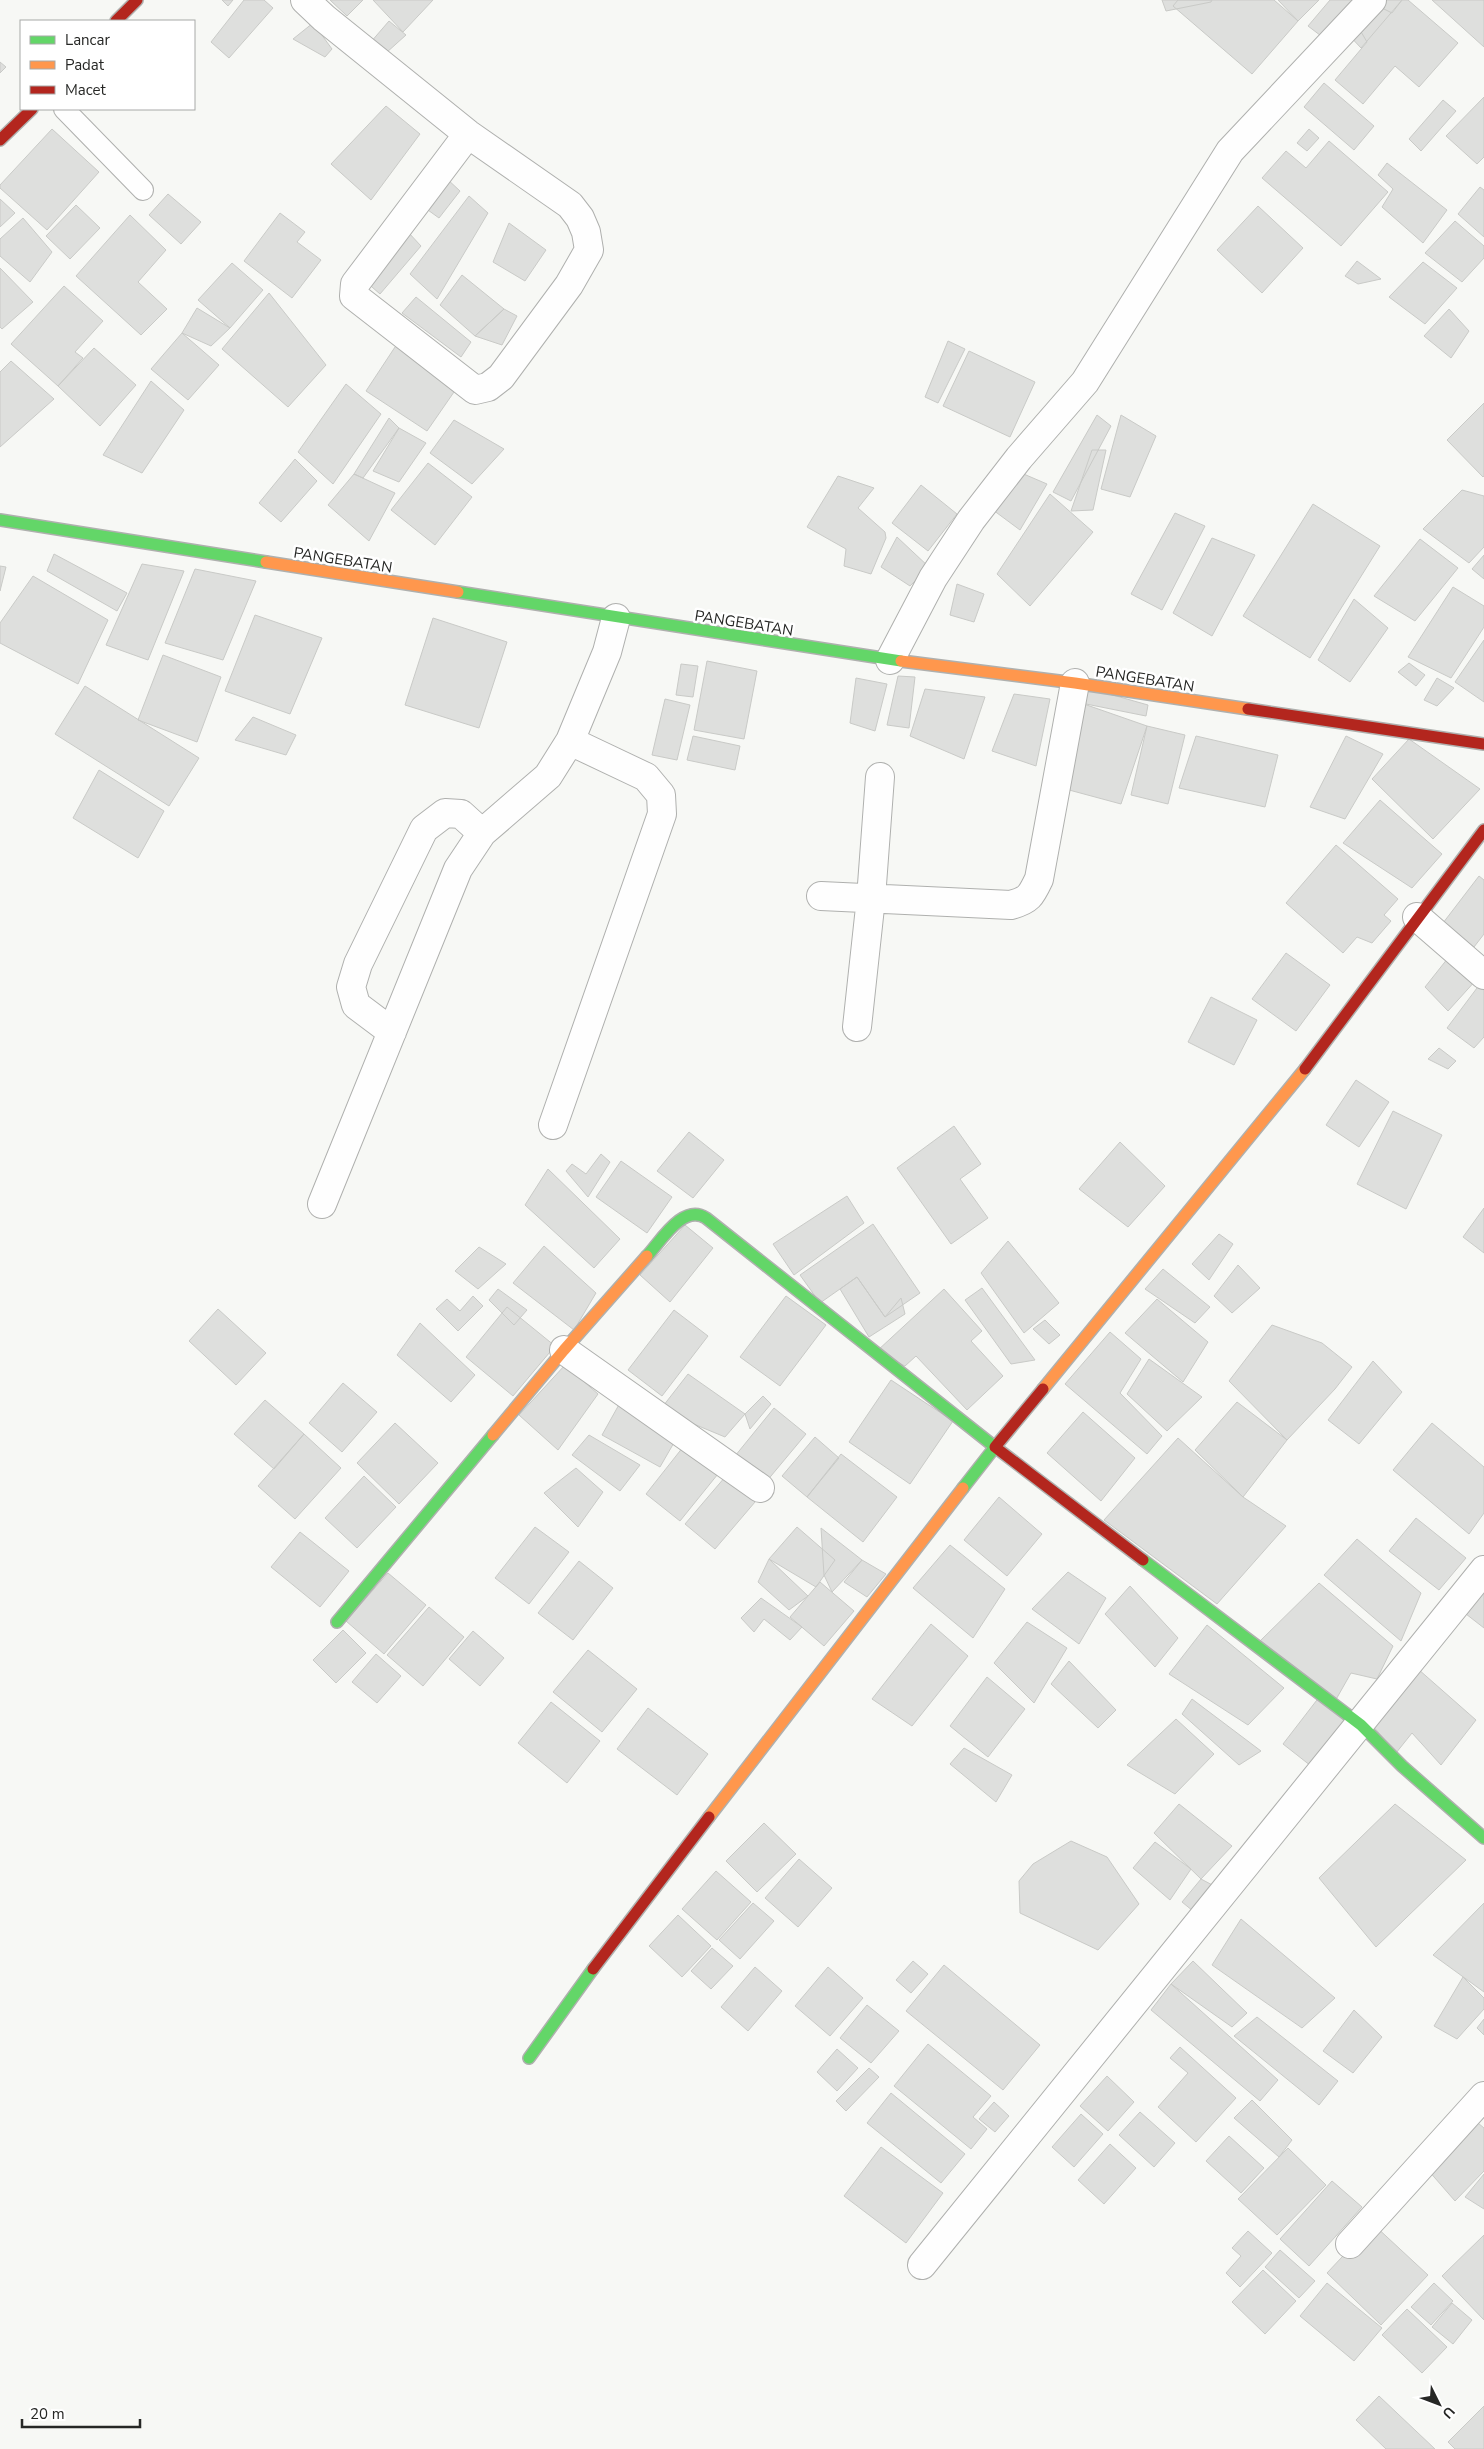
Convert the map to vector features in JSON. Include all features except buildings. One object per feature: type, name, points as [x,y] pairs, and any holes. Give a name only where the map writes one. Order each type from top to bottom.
[{"type":"street","points":[[117,20],[137,0]]},
{"type":"street","points":[[305,0],[324,18],[468,134],[570,205],[580,218],[586,232],[589,250],[569,285],[501,377],[488,387],[475,390],[354,296],[355,284],[468,134]]},
{"type":"street","points":[[890,660],[933,578],[971,520],[1019,458],[1085,382],[1230,151],[1372,0]]},
{"type":"street","points":[[0,140],[31,110]]},
{"type":"street","name":"PANGEBATAN","points":[[0,520],[890,660],[1075,683],[1484,744]]},
{"type":"street","points":[[322,1204],[458,868],[482,833],[548,776],[570,741],[607,652],[616,618]]},
{"type":"street","points":[[821,896],[1011,905],[1026,901],[1039,879],[1075,683]]},
{"type":"street","points":[[553,1125],[662,814],[660,795],[646,777],[570,741]]},
{"type":"street","points":[[857,1027],[871,898],[880,777]]},
{"type":"street","points":[[392,1032],[356,1005],[351,986],[358,964],[424,829],[445,813],[461,814],[482,833]]},
{"type":"street","points":[[529,2058],[615,1940],[995,1447],[1290,1088],[1484,830]]},
{"type":"street","points":[[1417,918],[1484,975]]},
{"type":"street","points":[[336,1622],[564,1350],[684,1216],[699,1213],[995,1447],[1361,1725],[1402,1766],[1484,1838]]},
{"type":"street","points":[[564,1350],[760,1488]]},
{"type":"street","points":[[922,2265],[1361,1725],[1484,1570]]},
{"type":"street","points":[[1350,2244],[1482,2103]]},
{"type":"lane","points":[[65,110],[143,190]]},
{"type":"traffic: fast","points":[[0,520],[266,562]]},
{"type":"traffic: fast","points":[[458,592],[901,661]]},
{"type":"traffic: fast","points":[[647,1256],[666,1233],[681,1219],[689,1215],[706,1218],[995,1447],[963,1488]]},
{"type":"traffic: fast","points":[[337,1622],[493,1435]]},
{"type":"traffic: fast","points":[[1143,1560],[1361,1725],[1402,1766],[1484,1838]]},
{"type":"traffic: fast","points":[[529,2058],[593,1969]]},
{"type":"traffic: slow","points":[[266,562],[458,592]]},
{"type":"traffic: slow","points":[[901,661],[1075,683],[1248,709]]},
{"type":"traffic: slow","points":[[1043,1389],[1305,1069]]},
{"type":"traffic: slow","points":[[493,1435],[564,1350],[647,1256]]},
{"type":"traffic: slow","points":[[709,1817],[963,1488]]},
{"type":"traffic: jam","points":[[117,20],[137,0]]},
{"type":"traffic: jam","points":[[0,140],[31,110]]},
{"type":"traffic: jam","points":[[1248,709],[1484,744]]},
{"type":"traffic: jam","points":[[1305,1069],[1484,830]]},
{"type":"traffic: jam","points":[[1043,1389],[995,1447],[1143,1560]]},
{"type":"traffic: jam","points":[[593,1969],[709,1817]]}]
